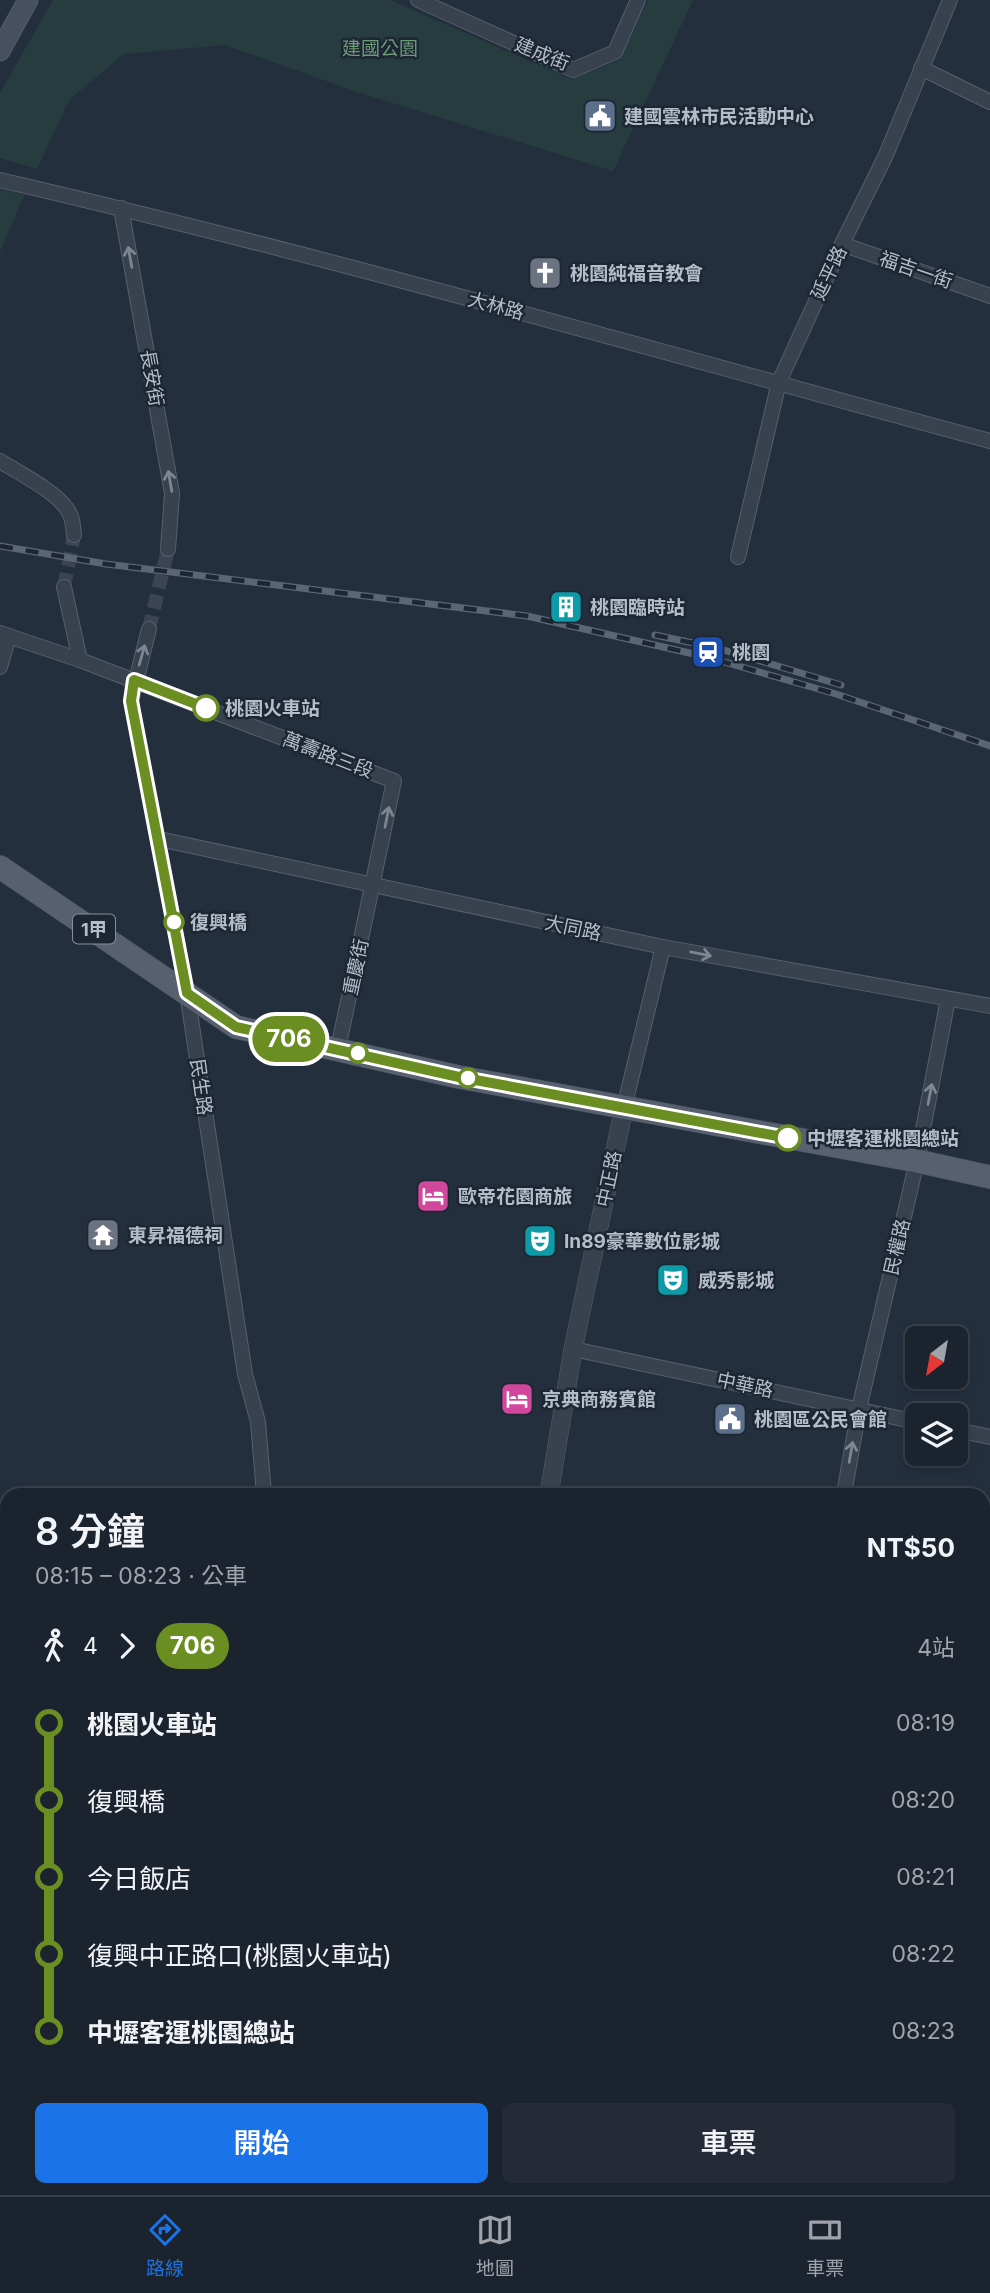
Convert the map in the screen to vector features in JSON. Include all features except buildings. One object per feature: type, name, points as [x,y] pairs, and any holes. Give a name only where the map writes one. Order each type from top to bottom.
[{"type":"main road","points":[[0,51],[28,0]]},
{"type":"main road","name":"1甲","points":[[0,867],[236,1027],[459,1077],[917,1161],[990,1177]]},
{"type":"street","name":"建成街","points":[[418,0],[573,70],[615,52],[638,0]]},
{"type":"street","name":"延平路","points":[[738,557],[779,382],[886,155],[950,0]]},
{"type":"street","points":[[921,68],[990,102]]},
{"type":"street","name":"大林路","points":[[0,180],[121,208],[449,293],[990,441]]},
{"type":"street","name":"長安街","points":[[121,208],[172,493],[168,549]]},
{"type":"street","name":"福吉一街","points":[[842,244],[990,296]]},
{"type":"street","points":[[0,461],[57,498],[67,509],[73,522],[74,535]]},
{"type":"street","points":[[64,587],[83,661]]},
{"type":"street","points":[[134,680],[149,629]]},
{"type":"street","points":[[0,667],[4,635]]},
{"type":"street","name":"萬壽路三段","points":[[4,635],[134,680],[394,781],[374,884]]},
{"type":"street","name":"民生路","points":[[134,680],[131,701],[187,993],[245,1374],[258,1422],[264,1488]]},
{"type":"street","name":"大同路","points":[[159,839],[663,947],[990,1006]]},
{"type":"street","name":"重慶街","points":[[338,1049],[374,884]]},
{"type":"street","name":"中正路","points":[[550,1488],[573,1349],[624,1108],[663,947]]},
{"type":"street","name":"民權路","points":[[845,1488],[859,1409],[917,1161],[948,999]]},
{"type":"street","name":"中華路","points":[[573,1349],[905,1419]]},
{"type":"street","points":[[968,1432],[990,1437]]},
{"type":"green space","name":"建國公園","points":[[53,0],[390,0],[571,79],[620,60],[648,0],[693,0],[613,171],[357,92],[225,45],[124,54],[69,100],[37,169],[0,158],[0,93]]},
{"type":"green space","points":[[0,189],[24,195],[0,252]]},
{"type":"tunnel","points":[[64,587],[74,535]]},
{"type":"tunnel","points":[[149,629],[168,549]]},
{"type":"railway","points":[[0,546],[106,564],[527,616],[707,657],[836,694],[990,746]]},
{"type":"railway","points":[[655,635],[717,648],[841,685]]},
{"type":"bus line","name":"706","points":[[206,708],[134,680],[131,701],[187,993],[236,1027],[459,1077],[788,1138]]},
{"type":"place","name":"建國雲林市民活動中心","points":[[600,116]]},
{"type":"place","name":"桃園純福音教會","points":[[545,273]]},
{"type":"place","name":"桃園臨時站","points":[[566,607]]},
{"type":"place","name":"桃園","points":[[708,652]]},
{"type":"place","name":"桃園火車站","points":[[206,708]]},
{"type":"place","name":"復興橋","points":[[174,922]]},
{"type":"place","name":"中壢客運桃園總站","points":[[788,1138]]},
{"type":"place","name":"歐帝花園商旅","points":[[433,1196]]},
{"type":"place","name":"東昇福德祠","points":[[103,1235]]},
{"type":"place","name":"In89豪華數位影城","points":[[540,1241]]},
{"type":"place","name":"威秀影城","points":[[673,1280]]},
{"type":"place","name":"京典商務賓館","points":[[517,1399]]},
{"type":"place","name":"桃園區公民會館","points":[[730,1419]]}]
